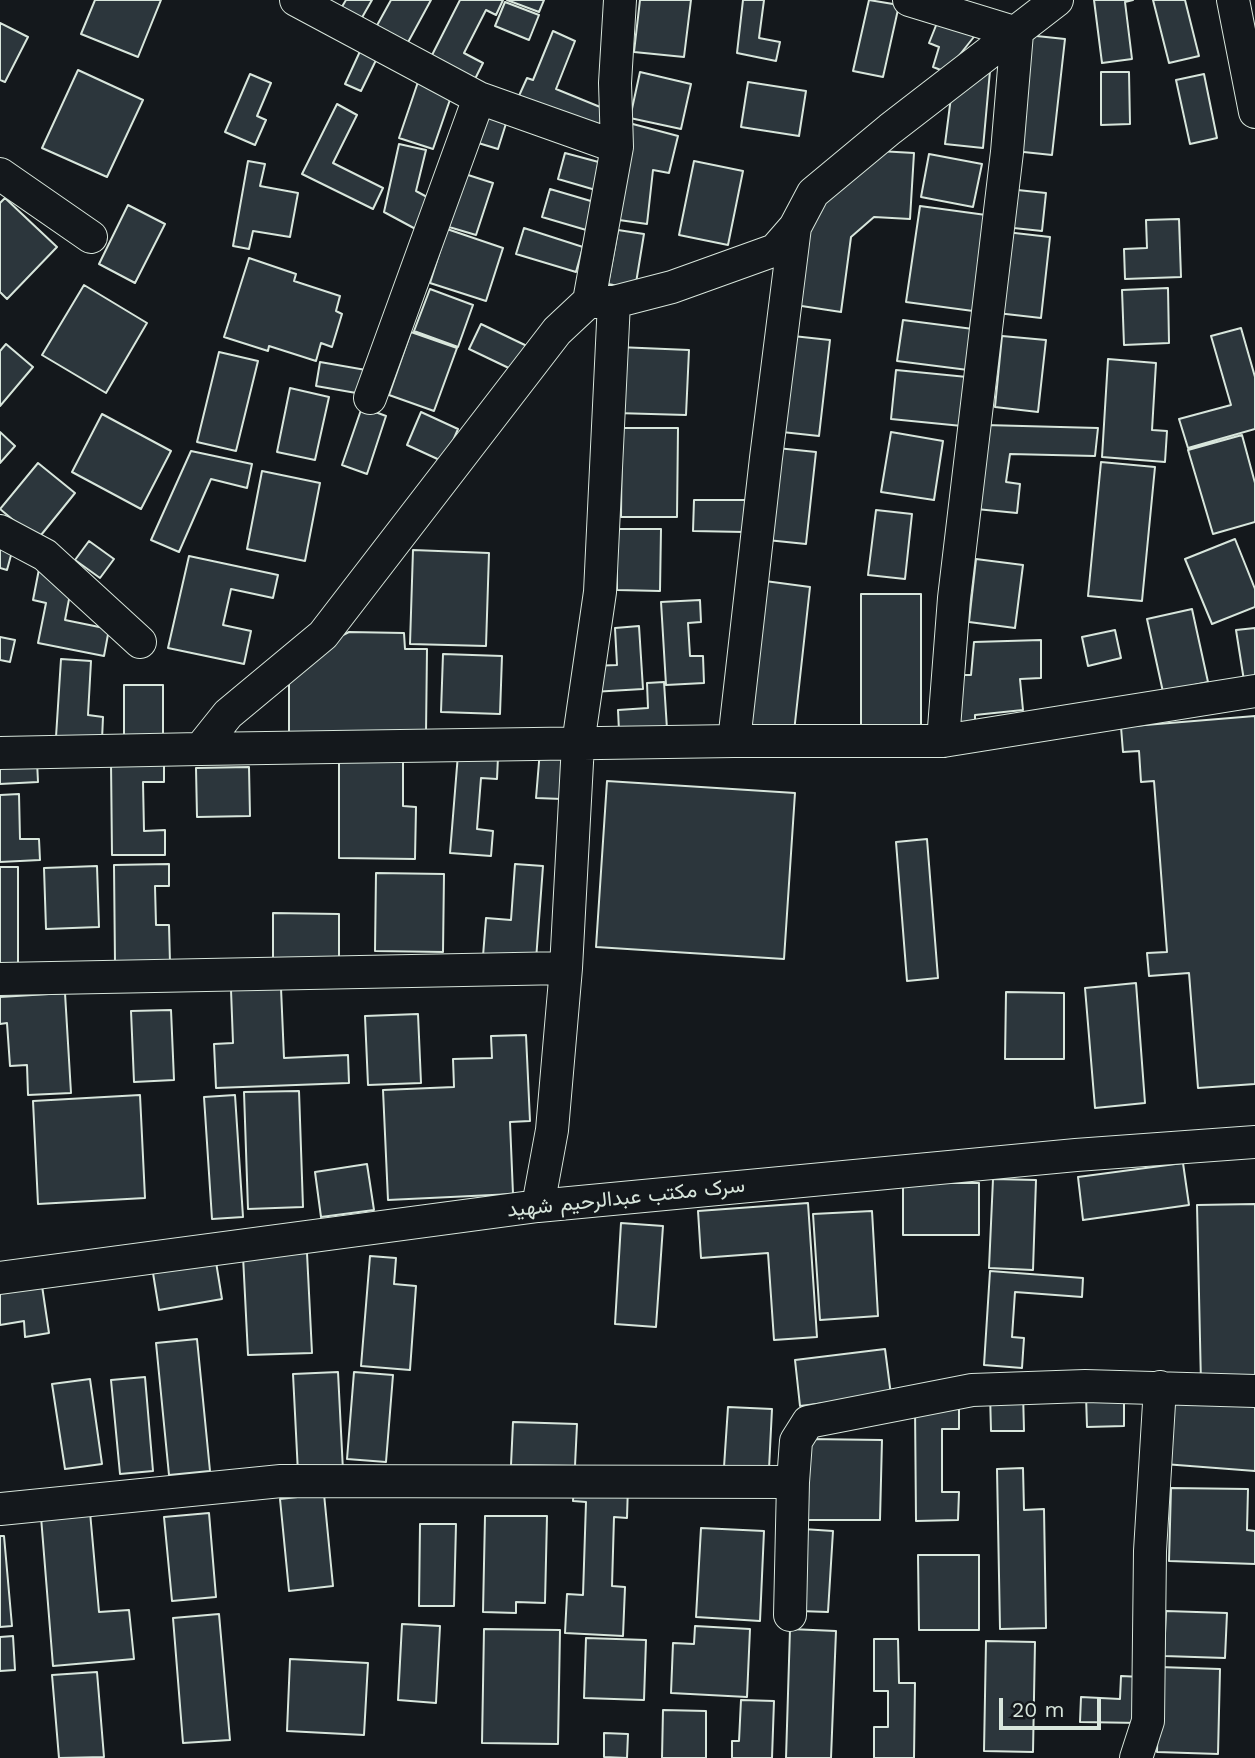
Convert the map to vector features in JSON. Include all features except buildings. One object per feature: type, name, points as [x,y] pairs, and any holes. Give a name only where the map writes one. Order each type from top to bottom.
[{"type":"street","points":[[296,0],[479,99],[617,147]]},
{"type":"street","points":[[538,1206],[552,1130],[566,968],[578,744],[600,592],[602,302],[617,147],[615,83],[620,0]]},
{"type":"street","points":[[909,0],[1017,33]]},
{"type":"street","points":[[200,749],[228,713],[323,635],[557,331],[602,302],[672,287],[775,250],[795,227],[813,193],[890,129],[1057,0]]},
{"type":"street","points":[[1233,0],[1255,112]]},
{"type":"street","points":[[943,741],[954,598],[1007,152],[1017,33]]},
{"type":"street","points":[[370,398],[479,99]]},
{"type":"street","points":[[0,174],[91,237]]},
{"type":"street","points":[[734,741],[795,227]]},
{"type":"street","points":[[0,531],[46,555],[139,642]]},
{"type":"street","points":[[0,753],[734,741],[943,741],[1255,691]]},
{"type":"street","points":[[0,979],[566,968]]},
{"type":"street","name":"سرک مکتب عبدالرحیم شهید","points":[[0,1278],[538,1206],[1076,1155],[1255,1142]]},
{"type":"street","points":[[790,1615],[796,1441],[808,1422],[972,1390],[1085,1385],[1255,1391]]},
{"type":"street","points":[[1136,1758],[1148,1721],[1150,1551],[1160,1387]]},
{"type":"street","points":[[0,1509],[281,1481],[793,1482]]}]
